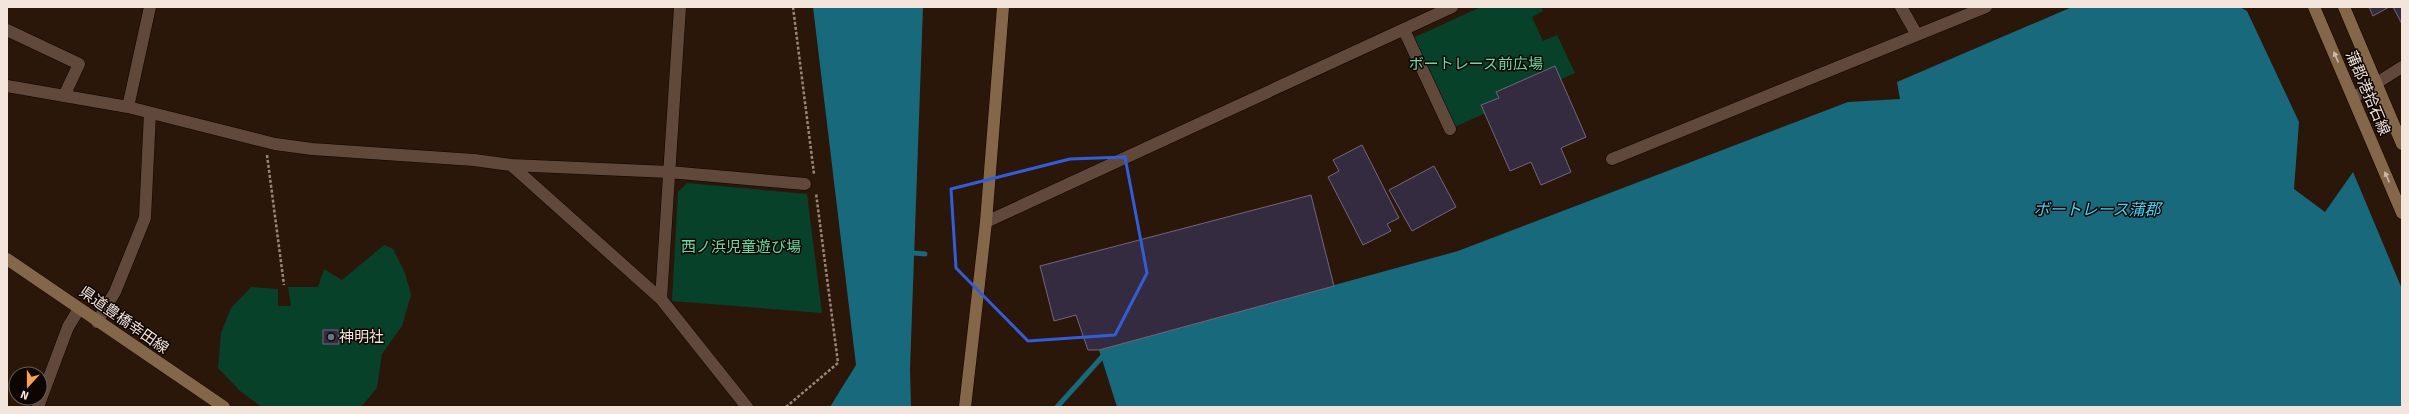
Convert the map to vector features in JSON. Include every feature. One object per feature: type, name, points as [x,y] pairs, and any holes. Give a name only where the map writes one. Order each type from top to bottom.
[{"type":"main road","points":[[965,407],[986,222],[1003,7]]},
{"type":"main road","name":"蒲郡港拾石線","points":[[2314,7],[2402,213]]},
{"type":"main road","name":"蒲郡港拾石線","points":[[2344,7],[2402,144]]},
{"type":"main road","name":"県道豊橋幸田線","points":[[7,259],[96,322],[224,407]]},
{"type":"street","points":[[128,107],[150,7]]},
{"type":"street","points":[[661,299],[680,7]]},
{"type":"street","points":[[986,222],[1452,7]]},
{"type":"street","points":[[1901,7],[1917,35]]},
{"type":"street","points":[[1612,159],[1986,7]]},
{"type":"street","points":[[7,30],[79,64],[64,96]]},
{"type":"street","points":[[1404,30],[1450,129]]},
{"type":"street","points":[[2353,98],[2402,67]]},
{"type":"street","points":[[7,86],[128,107],[265,141],[312,149],[474,160],[511,165],[669,172],[812,185]]},
{"type":"street","points":[[96,322],[115,292],[145,218],[150,113]]},
{"type":"street","points":[[511,165],[661,299],[747,407]]},
{"type":"street","points":[[38,407],[68,328],[79,309]]},
{"type":"path","points":[[786,407],[838,363],[812,185],[793,7]]},
{"type":"path","points":[[265,141],[284,285]]},
{"type":"highlighted area","points":[[1125,157],[1147,273],[1115,335],[1028,341],[956,268],[951,189],[1070,159]]},
{"type":"green space","name":"ボートレース前広場","points":[[1481,7],[1541,7],[1543,11],[1532,17],[1543,41],[1557,35],[1575,73],[1450,129],[1413,49],[1415,37]]},
{"type":"green space","name":"西ノ浜児童遊び場","points":[[687,183],[807,194],[822,313],[672,301],[678,192]]},
{"type":"green space","points":[[384,245],[393,249],[405,273],[411,295],[402,326],[382,354],[377,388],[361,407],[262,407],[240,391],[218,368],[221,333],[231,308],[251,287],[278,289],[278,306],[291,306],[288,287],[318,287],[324,269],[342,280]]},
{"type":"water","points":[[813,7],[923,7],[910,369],[911,407],[830,407],[856,365]]},
{"type":"water","name":"ボートレース蒲郡","points":[[2072,7],[2240,7],[2247,11],[2299,122],[2294,189],[2325,212],[2353,172],[2402,289],[2402,407],[1117,407],[1099,350],[1458,251],[1848,102],[1900,99],[1897,82]]},
{"type":"building","points":[[2369,7],[2389,7],[2373,16]]},
{"type":"building","points":[[2393,7],[2402,7],[2402,24]]},
{"type":"building","points":[[1555,66],[1586,137],[1561,148],[1571,172],[1541,185],[1531,162],[1510,171],[1481,105],[1499,98],[1496,92]]},
{"type":"building","points":[[1362,145],[1399,218],[1387,224],[1391,231],[1363,245],[1328,177],[1339,171],[1333,160]]},
{"type":"building","points":[[1434,166],[1456,207],[1412,231],[1389,190]]},
{"type":"building","points":[[1311,195],[1334,286],[1099,350],[1088,350],[1076,315],[1054,321],[1040,266]]},
{"type":"building","name":"神明社","points":[[323,330],[338,330],[339,344],[323,344]]},
{"type":"waterway","points":[[914,253],[925,254]]},
{"type":"waterway","points":[[1057,407],[1102,357],[1107,357]]},
{"type":"place","name":"神明社","points":[[331,337]]}]
